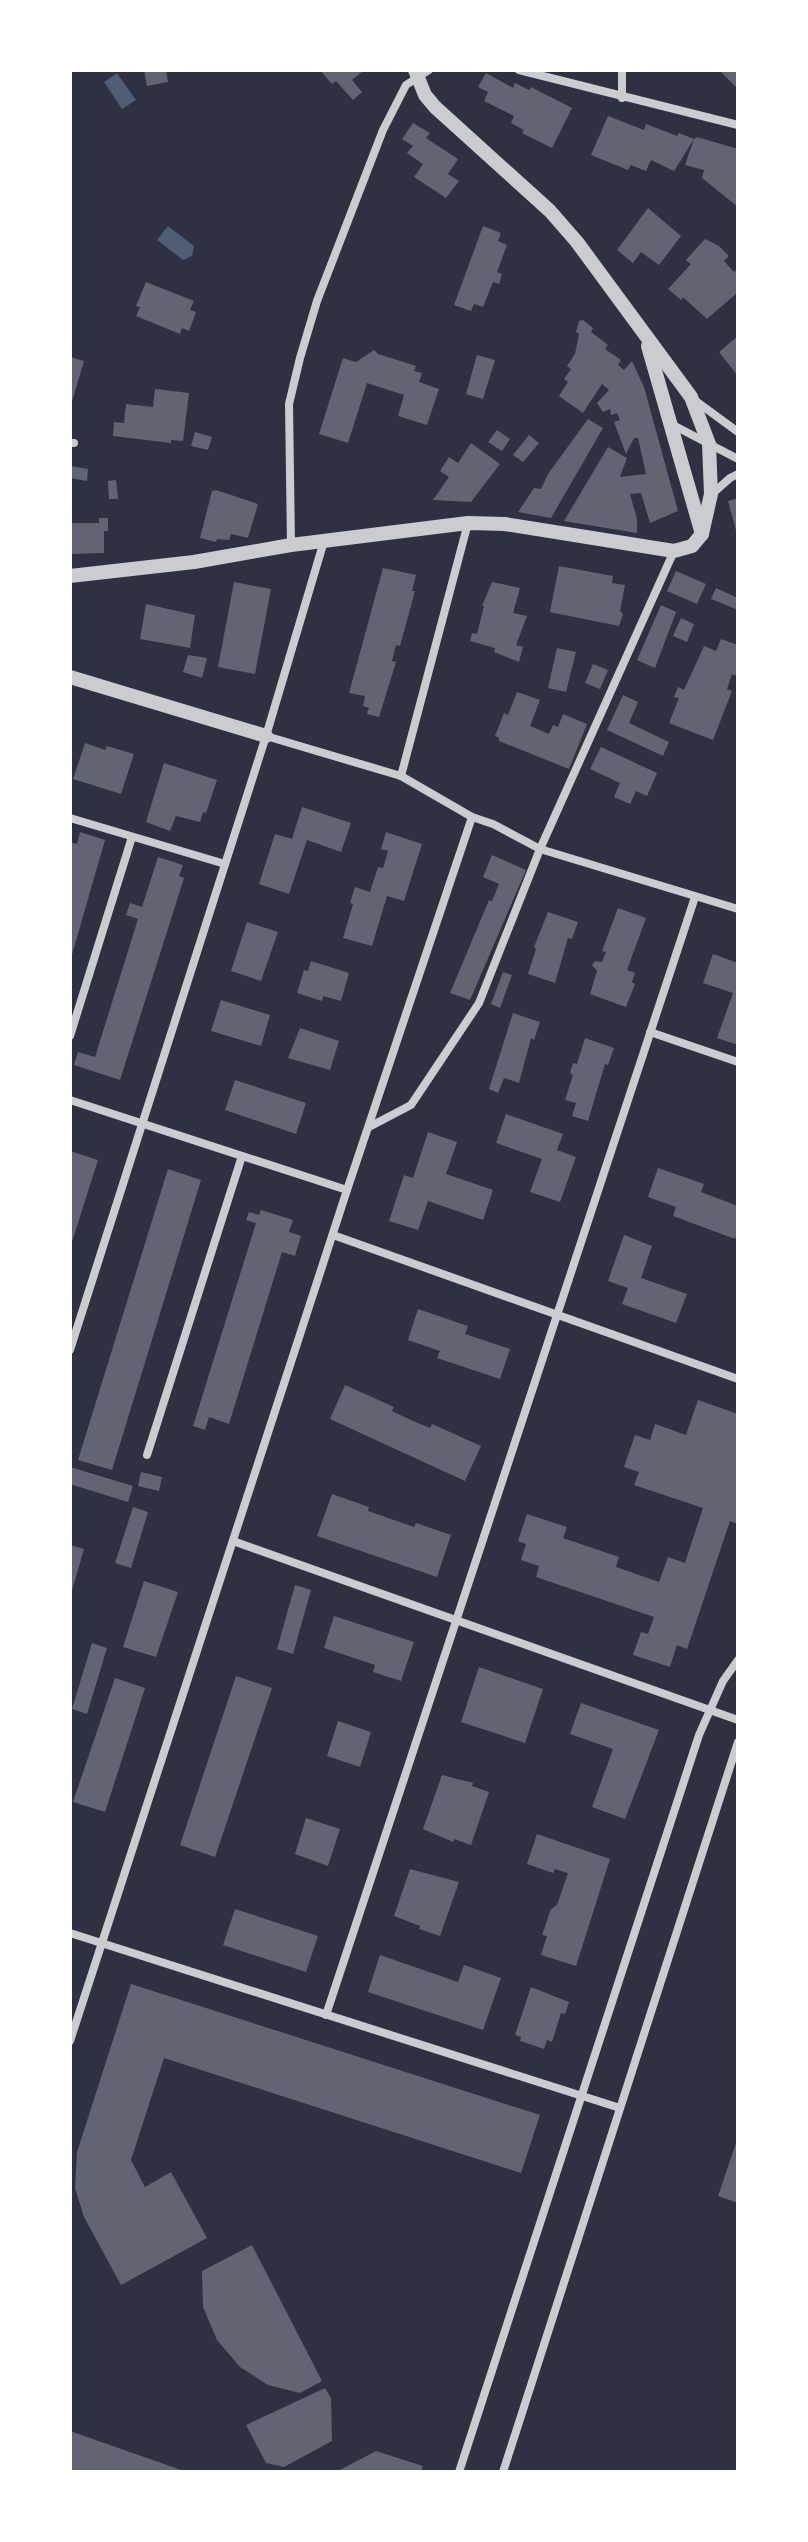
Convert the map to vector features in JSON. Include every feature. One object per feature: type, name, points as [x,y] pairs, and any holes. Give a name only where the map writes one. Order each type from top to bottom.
[{"type":"street","points":[[519,70],[738,125]]},
{"type":"street","points":[[622,70],[622,98]]},
{"type":"street","points":[[70,576],[194,562],[291,545],[450,524],[505,524],[674,551],[692,546],[702,534],[711,494],[709,444],[691,397],[577,242],[550,211],[435,107],[425,95],[420,73],[406,85],[367,167],[317,301],[300,358],[289,404],[291,545]]},
{"type":"street","points":[[644,334],[702,534]]},
{"type":"street","points":[[691,397],[738,432]]},
{"type":"street","points":[[670,423],[738,459]]},
{"type":"street","points":[[711,494],[738,474]]},
{"type":"street","points":[[401,776],[468,523]]},
{"type":"street","points":[[70,1350],[266,736],[324,541]]},
{"type":"street","points":[[368,1128],[411,1105],[479,1003],[540,849],[674,551]]},
{"type":"street","points":[[70,677],[401,776],[472,817],[493,824],[540,849],[738,909]]},
{"type":"street","points":[[70,2041],[472,817]]},
{"type":"street","points":[[70,818],[225,864]]},
{"type":"street","points":[[70,1036],[132,837]]},
{"type":"street","points":[[326,2015],[695,897]]},
{"type":"street","points":[[650,1032],[738,1062]]},
{"type":"street","points":[[70,1100],[347,1190]]},
{"type":"street","points":[[147,1455],[242,1156]]},
{"type":"street","points":[[333,1235],[738,1379]]},
{"type":"street","points":[[233,1541],[738,1720]]},
{"type":"street","points":[[459,2472],[709,1710],[723,1681],[738,1660]]},
{"type":"street","points":[[503,2472],[738,1742]]},
{"type":"street","points":[[70,1933],[620,2108]]},
{"type":"water","points":[[117,73],[136,100],[122,109],[104,82]]},
{"type":"water","points":[[168,226],[194,246],[192,256],[183,260],[157,240]]},
{"type":"building","points":[[144,70],[166,70],[168,82],[147,86]]},
{"type":"building","points":[[320,70],[364,70],[352,80],[362,92],[353,100],[336,81],[332,84]]},
{"type":"building","points":[[719,70],[738,70],[738,89]]},
{"type":"building","points":[[486,73],[513,88],[515,83],[529,90],[531,87],[572,108],[552,148],[522,133],[524,130],[511,123],[514,116],[484,101],[488,92],[478,87]]},
{"type":"building","points":[[608,116],[644,130],[646,124],[694,139],[674,171],[651,160],[646,171],[631,165],[628,170],[591,155]]},
{"type":"building","points":[[413,123],[430,133],[426,138],[458,159],[448,174],[459,181],[446,198],[414,177],[423,164],[407,153],[413,146],[402,139]]},
{"type":"building","points":[[697,137],[738,149],[738,207],[702,178],[704,170],[685,165]]},
{"type":"building","points":[[648,208],[681,236],[659,265],[641,252],[633,263],[617,250]]},
{"type":"building","points":[[483,226],[501,233],[498,241],[507,245],[497,272],[502,274],[499,284],[493,282],[483,307],[474,304],[471,311],[454,305]]},
{"type":"building","points":[[705,239],[729,256],[724,261],[734,272],[738,268],[738,292],[707,319],[683,297],[681,300],[668,289],[691,264],[686,260]]},
{"type":"building","points":[[146,282],[194,301],[190,310],[196,312],[189,331],[182,328],[180,334],[136,316],[140,307],[136,306]]},
{"type":"building","points":[[583,320],[593,328],[591,332],[608,345],[605,349],[621,360],[618,365],[624,370],[632,361],[644,387],[678,511],[650,523],[641,493],[630,494],[637,519],[637,533],[564,521],[608,447],[627,458],[620,477],[646,474],[638,438],[634,438],[626,454],[614,422],[620,420],[617,413],[611,415],[610,409],[603,412],[597,403],[609,390],[602,384],[583,413],[559,396],[568,382],[564,379],[571,369],[567,366],[575,354],[579,334],[576,332],[579,321]]},
{"type":"building","points":[[738,336],[738,376],[719,352]]},
{"type":"building","points":[[374,350],[416,366],[414,371],[422,373],[419,382],[439,389],[427,425],[398,416],[404,395],[367,383],[348,443],[319,434],[343,358],[356,362]]},
{"type":"building","points":[[477,355],[495,360],[483,399],[466,394]]},
{"type":"building","points":[[70,357],[84,361],[71,405],[70,405]]},
{"type":"building","points":[[155,389],[189,393],[183,441],[171,440],[171,443],[113,436],[114,422],[124,423],[126,404],[153,407]]},
{"type":"building","points":[[588,419],[603,428],[551,518],[518,512],[534,488],[541,489],[548,474]]},
{"type":"building","points":[[497,430],[510,439],[502,451],[488,442]]},
{"type":"building","points":[[195,432],[212,437],[208,450],[191,446]]},
{"type":"building","points":[[529,435],[539,443],[523,462],[513,455]]},
{"type":"building","points":[[471,443],[500,464],[471,502],[433,500],[449,477],[440,471],[449,457],[458,463]]},
{"type":"building","points":[[70,466],[88,469],[87,481],[70,478]]},
{"type":"building","points":[[116,480],[118,499],[109,499],[108,481]]},
{"type":"building","points":[[212,491],[258,504],[248,538],[231,534],[229,540],[217,539],[216,542],[200,538]]},
{"type":"building","points":[[738,498],[738,534],[737,534],[728,501]]},
{"type":"building","points":[[99,518],[108,518],[108,531],[104,531],[104,553],[70,554],[70,523],[99,523]]},
{"type":"building","points":[[559,566],[613,576],[612,583],[625,585],[619,626],[550,612]]},
{"type":"building","points":[[383,568],[416,575],[412,591],[415,591],[400,646],[396,645],[392,661],[396,662],[379,717],[367,714],[369,708],[363,706],[365,696],[349,693]]},
{"type":"building","points":[[676,571],[706,584],[697,604],[667,591]]},
{"type":"building","points":[[234,582],[271,589],[255,674],[218,667]]},
{"type":"building","points":[[492,582],[520,588],[513,613],[527,616],[516,645],[523,647],[519,662],[494,652],[495,648],[470,641],[472,633],[477,634],[482,606]]},
{"type":"building","points":[[716,588],[738,598],[738,610],[711,599]]},
{"type":"building","points":[[146,604],[195,615],[190,648],[140,639]]},
{"type":"building","points":[[661,605],[676,612],[655,668],[637,660]]},
{"type":"building","points":[[681,618],[694,624],[687,642],[673,636]]},
{"type":"building","points":[[721,639],[738,645],[738,669],[735,676],[732,674],[727,689],[732,691],[713,740],[669,723],[679,698],[674,697],[678,687],[684,690],[704,646],[716,651]]},
{"type":"building","points":[[557,648],[576,652],[566,692],[548,688]]},
{"type":"building","points":[[188,655],[207,658],[202,678],[183,672]]},
{"type":"building","points":[[593,664],[608,670],[600,689],[585,683]]},
{"type":"building","points":[[517,692],[540,700],[530,726],[549,734],[553,725],[558,727],[563,714],[587,724],[569,769],[499,741],[495,736]]},
{"type":"building","points":[[623,695],[638,702],[629,723],[669,742],[663,756],[607,730]]},
{"type":"building","points":[[85,743],[105,750],[107,746],[134,754],[121,794],[73,779]]},
{"type":"building","points":[[601,747],[657,773],[647,796],[636,791],[630,804],[614,797],[620,783],[590,769]]},
{"type":"building","points":[[164,763],[217,780],[200,822],[176,816],[170,831],[146,822]]},
{"type":"building","points":[[302,807],[351,823],[341,852],[307,840],[289,894],[259,884],[275,834],[292,839]]},
{"type":"building","points":[[80,832],[105,840],[71,958],[70,842],[77,844]]},
{"type":"building","points":[[386,832],[422,844],[404,901],[387,896],[372,946],[343,938],[355,887],[370,892],[378,867],[383,868],[388,851],[381,849]]},
{"type":"building","points":[[492,855],[526,870],[470,1000],[450,993],[489,900],[492,901],[499,884],[483,877]]},
{"type":"building","points":[[158,857],[183,865],[179,876],[184,878],[120,1080],[74,1065],[78,1052],[95,1057],[138,919],[126,915],[130,903],[142,907]]},
{"type":"building","points":[[618,908],[646,918],[627,970],[635,973],[632,982],[635,984],[626,1007],[590,994],[597,971],[592,965],[595,961],[602,962],[606,952],[602,951]]},
{"type":"building","points":[[548,912],[578,922],[572,939],[568,938],[555,983],[528,974],[534,947]]},
{"type":"building","points":[[247,922],[278,932],[261,981],[231,971]]},
{"type":"building","points":[[713,954],[738,963],[738,1045],[717,1038],[733,993],[703,983]]},
{"type":"building","points":[[311,961],[349,973],[341,1001],[323,996],[322,1001],[297,993],[304,970],[308,971]]},
{"type":"building","points":[[503,972],[512,975],[500,1008],[491,1004]]},
{"type":"building","points":[[221,1000],[270,1015],[261,1046],[211,1031]]},
{"type":"building","points":[[513,1013],[540,1022],[534,1040],[531,1038],[519,1083],[504,1078],[498,1093],[489,1089]]},
{"type":"building","points":[[300,1028],[339,1041],[330,1070],[288,1058]]},
{"type":"building","points":[[585,1038],[614,1048],[608,1065],[605,1064],[588,1121],[572,1116],[576,1103],[565,1100],[573,1075],[570,1073],[573,1063],[577,1064]]},
{"type":"building","points":[[235,1080],[306,1103],[296,1134],[225,1110]]},
{"type":"building","points":[[506,1114],[563,1134],[557,1150],[576,1157],[560,1202],[530,1192],[542,1159],[496,1143]]},
{"type":"building","points":[[428,1132],[457,1142],[446,1174],[493,1190],[483,1220],[428,1201],[418,1230],[389,1221],[404,1175],[413,1178]]},
{"type":"building","points":[[70,1151],[98,1160],[71,1245],[70,1245]]},
{"type":"building","points":[[658,1168],[704,1184],[701,1192],[738,1206],[735,1239],[673,1216],[676,1207],[648,1197]]},
{"type":"building","points":[[168,1169],[201,1180],[112,1470],[78,1460]]},
{"type":"building","points":[[261,1210],[293,1220],[289,1232],[301,1236],[295,1256],[282,1252],[229,1424],[209,1417],[205,1430],[193,1426],[256,1223],[246,1220],[249,1212],[259,1215]]},
{"type":"building","points":[[624,1235],[652,1246],[641,1278],[687,1294],[676,1323],[622,1304],[628,1288],[608,1281]]},
{"type":"building","points":[[418,1309],[468,1326],[465,1334],[510,1349],[500,1379],[437,1358],[440,1351],[408,1340]]},
{"type":"building","points":[[345,1385],[394,1407],[392,1411],[413,1421],[430,1428],[432,1424],[481,1446],[465,1481],[330,1419]]},
{"type":"building","points":[[698,1400],[738,1414],[738,1524],[730,1521],[687,1649],[677,1645],[670,1667],[633,1655],[641,1632],[648,1634],[654,1617],[536,1577],[539,1566],[521,1560],[526,1544],[518,1541],[527,1514],[567,1527],[563,1538],[619,1557],[616,1567],[659,1582],[668,1557],[685,1563],[703,1508],[634,1485],[639,1472],[624,1467],[635,1435],[650,1440],[655,1424],[686,1435]]},
{"type":"building","points":[[70,1467],[133,1486],[128,1502],[70,1484]]},
{"type":"building","points":[[141,1472],[162,1477],[159,1491],[138,1486]]},
{"type":"building","points":[[332,1494],[414,1527],[416,1523],[451,1535],[437,1577],[317,1536]]},
{"type":"building","points":[[133,1507],[148,1512],[131,1568],[115,1563]]},
{"type":"building","points":[[70,1545],[84,1549],[71,1594],[70,1594]]},
{"type":"building","points":[[144,1581],[178,1592],[156,1657],[123,1647]]},
{"type":"building","points":[[295,1585],[311,1590],[293,1654],[277,1649]]},
{"type":"building","points":[[334,1616],[414,1642],[401,1681],[373,1672],[375,1665],[324,1648]]},
{"type":"building","points":[[92,1643],[107,1648],[87,1714],[72,1709]]},
{"type":"building","points":[[479,1667],[543,1689],[525,1743],[461,1722]]},
{"type":"building","points":[[236,1676],[272,1688],[215,1857],[180,1845]]},
{"type":"building","points":[[115,1678],[145,1688],[105,1812],[73,1802]]},
{"type":"building","points":[[581,1703],[659,1730],[625,1819],[592,1807],[613,1749],[570,1734]]},
{"type":"building","points":[[338,1721],[371,1732],[360,1767],[327,1756]]},
{"type":"building","points":[[442,1775],[473,1783],[472,1786],[489,1792],[471,1845],[454,1839],[453,1842],[423,1829]]},
{"type":"building","points":[[306,1818],[340,1829],[328,1866],[295,1854]]},
{"type":"building","points":[[537,1834],[610,1859],[576,1966],[541,1955],[547,1936],[542,1935],[568,1873],[555,1869],[553,1873],[527,1864]]},
{"type":"building","points":[[410,1869],[459,1882],[440,1936],[394,1916]]},
{"type":"building","points":[[235,1909],[318,1936],[306,1972],[223,1945]]},
{"type":"building","points":[[380,1955],[458,1982],[464,1965],[501,1978],[483,2030],[368,1992]]},
{"type":"building","points":[[131,1984],[540,2115],[521,2173],[164,2058],[131,2160],[145,2187],[171,2172],[207,2238],[121,2285],[84,2217],[75,2188],[77,2152]]},
{"type":"building","points":[[531,1987],[569,2002],[565,2014],[561,2013],[552,2042],[547,2040],[544,2049],[520,2041],[521,2037],[515,2035]]},
{"type":"building","points":[[738,2140],[738,2203],[718,2196]]},
{"type":"building","points":[[252,2245],[322,2381],[300,2393],[268,2385],[240,2367],[217,2340],[203,2307],[202,2271]]},
{"type":"building","points":[[325,2388],[331,2398],[332,2441],[284,2467],[266,2463],[246,2425]]},
{"type":"building","points":[[70,2431],[187,2472],[70,2472]]},
{"type":"building","points":[[376,2451],[423,2466],[421,2472],[336,2472]]}]
